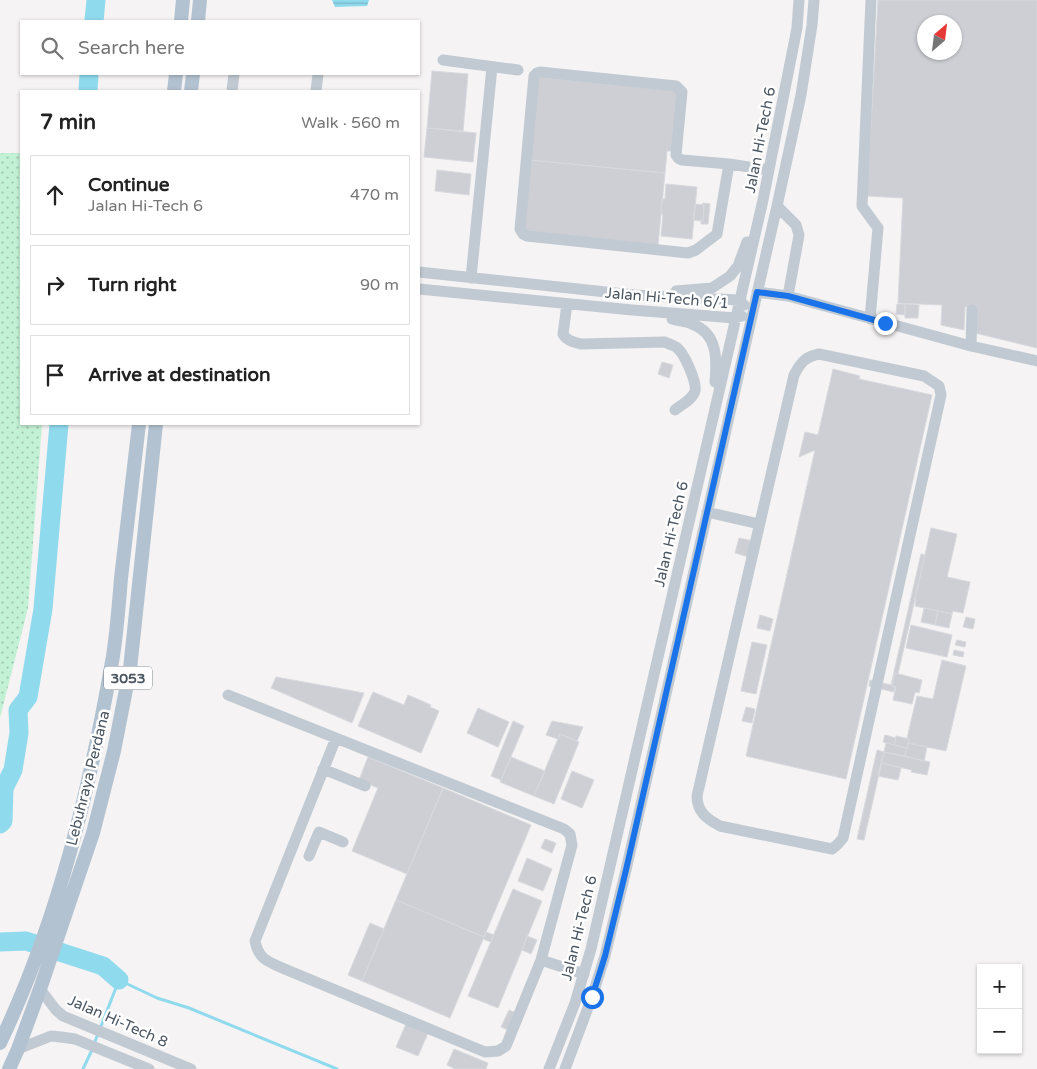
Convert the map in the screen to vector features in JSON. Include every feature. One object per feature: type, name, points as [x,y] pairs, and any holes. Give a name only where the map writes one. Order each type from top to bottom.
[{"type":"main road","points":[[181,20],[183,0]]},
{"type":"main road","points":[[198,20],[200,0]]},
{"type":"main road","points":[[174,90],[176,75]]},
{"type":"main road","points":[[191,90],[193,75]]},
{"type":"main road","name":"Lebuhraya Perdana","points":[[56,923],[97,738],[113,654],[139,425]]},
{"type":"main road","name":"Lebuhraya Perdana","points":[[0,1043],[41,966],[56,923],[93,833],[114,751],[130,669],[156,425]]},
{"type":"main road","name":"Lebuhraya Perdana","points":[[9,1069],[40,989],[41,966]]},
{"type":"street","name":"Jalan Hi-Tech 6","points":[[549,1069],[575,1003],[594,939],[763,200],[797,28],[799,0]]},
{"type":"street","name":"Jalan Hi-Tech 6","points":[[565,1069],[605,956],[626,870],[801,95],[814,0]]},
{"type":"street","points":[[870,319],[878,228],[862,206],[871,0]]},
{"type":"street","points":[[442,60],[518,70]]},
{"type":"street","points":[[471,278],[492,67]]},
{"type":"street","points":[[729,164],[717,234],[696,250],[688,253],[527,236],[520,229],[534,76],[540,72],[676,86],[682,92],[676,154],[678,158],[682,160],[729,164],[769,170]]},
{"type":"street","points":[[232,90],[234,75]]},
{"type":"street","points":[[316,90],[318,75]]},
{"type":"street","points":[[634,295],[712,288],[722,282],[738,266],[763,200]]},
{"type":"street","points":[[777,206],[796,225],[799,235],[788,296]]},
{"type":"street","name":"Jalan Hi-Tech 6/1","points":[[420,272],[634,295],[740,300],[753,312],[735,318],[420,289]]},
{"type":"street","points":[[757,292],[788,296],[971,346],[1037,361]]},
{"type":"street","points":[[567,304],[563,334],[570,341],[581,344],[665,342],[676,347],[683,354],[695,384],[695,391],[692,397],[675,410]]},
{"type":"street","points":[[632,310],[693,324],[710,339],[715,350],[716,365],[710,426]]},
{"type":"street","points":[[971,346],[972,310]]},
{"type":"street","points":[[819,354],[924,376],[939,386],[941,394],[842,838],[832,849],[720,826],[707,819],[697,803],[697,796],[759,524],[794,375],[799,365],[809,357],[819,354]]},
{"type":"street","points":[[707,512],[759,524]]},
{"type":"street","points":[[228,694],[564,829],[570,834],[572,845],[541,960],[506,1046],[498,1051],[485,1052],[287,970],[262,959],[257,950],[255,941],[336,738]]},
{"type":"street","points":[[323,769],[365,786]]},
{"type":"street","points":[[309,856],[319,832],[343,842]]},
{"type":"street","points":[[541,960],[584,974]]},
{"type":"street","name":"Jalan Hi-Tech 8","points":[[40,989],[62,1016],[192,1069]]},
{"type":"street","name":"Jalan Hi-Tech 8","points":[[18,1049],[51,1036],[75,1040],[148,1069]]},
{"type":"green space","points":[[0,153],[20,153],[20,425],[42,425],[28,608],[0,718]]},
{"type":"water","points":[[332,0],[369,0],[367,6],[335,7]]},
{"type":"building","points":[[878,0],[1037,0],[1037,348],[975,333],[977,307],[965,307],[964,330],[941,325],[942,305],[898,303],[903,198],[867,196]]},
{"type":"building","points":[[432,71],[468,74],[463,131],[427,128]]},
{"type":"building","points":[[537,77],[679,91],[674,151],[667,151],[665,173],[529,160]]},
{"type":"building","points":[[427,128],[476,133],[473,162],[424,157]]},
{"type":"building","points":[[529,160],[665,173],[658,245],[522,232]]},
{"type":"building","points":[[437,170],[471,174],[469,195],[435,191]]},
{"type":"building","points":[[666,184],[697,187],[692,239],[661,236],[662,199],[665,199]]},
{"type":"building","points":[[703,203],[710,204],[708,224],[701,224],[701,221],[703,221]]},
{"type":"building","points":[[695,204],[704,205],[703,221],[693,220]]},
{"type":"building","points":[[897,304],[905,304],[905,315],[896,314]]},
{"type":"building","points":[[905,304],[919,305],[918,318],[905,318]]},
{"type":"building","points":[[662,362],[673,365],[669,378],[658,374]]},
{"type":"building","points":[[833,369],[860,376],[859,379],[932,395],[846,779],[746,756],[815,450],[799,457],[805,432],[818,435]]},
{"type":"building","points":[[931,528],[957,534],[947,577],[970,582],[963,613],[953,611],[952,614],[915,606]]},
{"type":"building","points":[[739,538],[753,541],[749,557],[735,553]]},
{"type":"building","points":[[921,554],[925,555],[898,674],[895,673],[892,686],[895,687],[894,692],[869,686],[870,680],[891,685]]},
{"type":"building","points":[[924,608],[938,611],[935,625],[921,622]]},
{"type":"building","points":[[938,611],[952,614],[949,628],[935,625]]},
{"type":"building","points":[[760,615],[773,619],[770,631],[757,628]]},
{"type":"building","points":[[966,617],[975,619],[973,629],[963,627]]},
{"type":"building","points":[[911,625],[952,635],[947,657],[906,648]]},
{"type":"building","points":[[957,640],[966,642],[965,647],[955,645]]},
{"type":"building","points":[[752,642],[767,645],[756,694],[741,691]]},
{"type":"building","points":[[954,650],[964,652],[963,657],[953,655]]},
{"type":"building","points":[[942,660],[966,666],[946,751],[908,743],[909,739],[907,738],[917,696],[933,699]]},
{"type":"building","points":[[895,673],[922,680],[919,693],[915,692],[912,704],[893,700],[896,687],[892,686]]},
{"type":"building","points":[[276,677],[364,693],[352,723],[271,688]]},
{"type":"building","points":[[373,692],[404,705],[408,695],[431,705],[430,707],[439,711],[421,753],[358,726]]},
{"type":"building","points":[[746,707],[755,709],[752,723],[742,721]]},
{"type":"building","points":[[478,708],[509,722],[498,747],[467,733]]},
{"type":"building","points":[[513,721],[524,726],[501,780],[491,776]]},
{"type":"building","points":[[552,721],[583,727],[577,741],[560,734],[558,739],[546,735]]},
{"type":"building","points":[[560,734],[579,742],[554,804],[534,796]]},
{"type":"building","points":[[885,735],[896,738],[894,745],[883,742]]},
{"type":"building","points":[[896,736],[909,739],[907,748],[894,745]]},
{"type":"building","points":[[886,743],[907,748],[905,756],[884,752]]},
{"type":"building","points":[[908,743],[927,747],[924,761],[905,756]]},
{"type":"building","points":[[877,750],[884,752],[864,840],[857,839]]},
{"type":"building","points":[[884,752],[930,762],[927,775],[881,763]]},
{"type":"building","points":[[368,757],[443,788],[407,874],[352,851],[378,788],[359,780]]},
{"type":"building","points":[[511,757],[545,771],[534,796],[500,782]]},
{"type":"building","points":[[881,763],[901,768],[898,780],[878,776]]},
{"type":"building","points":[[572,771],[594,780],[582,808],[561,799]]},
{"type":"building","points":[[443,788],[531,825],[484,937],[396,900]]},
{"type":"building","points":[[545,839],[556,843],[552,853],[541,848]]},
{"type":"building","points":[[527,858],[552,869],[543,891],[518,881]]},
{"type":"building","points":[[513,889],[542,901],[498,1008],[468,996]]},
{"type":"building","points":[[396,900],[484,937],[450,1018],[362,981]]},
{"type":"building","points":[[370,923],[384,929],[362,981],[348,975]]},
{"type":"building","points":[[486,932],[494,935],[491,942],[483,939]]},
{"type":"building","points":[[527,936],[537,940],[531,954],[522,950]]},
{"type":"building","points":[[509,1010],[516,1013],[508,1030],[501,1027]]},
{"type":"building","points":[[406,1024],[428,1033],[418,1056],[396,1047]]},
{"type":"building","points":[[454,1049],[488,1063],[486,1069],[455,1069],[447,1065]]},
{"type":"waterway","points":[[94,20],[96,0]]},
{"type":"waterway","points":[[88,90],[89,75]]},
{"type":"waterway","points":[[0,824],[3,821],[4,788],[13,770],[19,733],[18,710],[28,697],[43,609],[59,425]]},
{"type":"waterway","points":[[0,942],[26,941],[103,966],[119,980]]},
{"type":"waterway","points":[[94,1044],[119,980],[157,998],[189,1008],[337,1069]]},
{"type":"waterway","points":[[83,1069],[92,1050]]},
{"type":"route","points":[[592,997],[605,956],[626,870],[757,292],[788,296],[885,323]]}]
